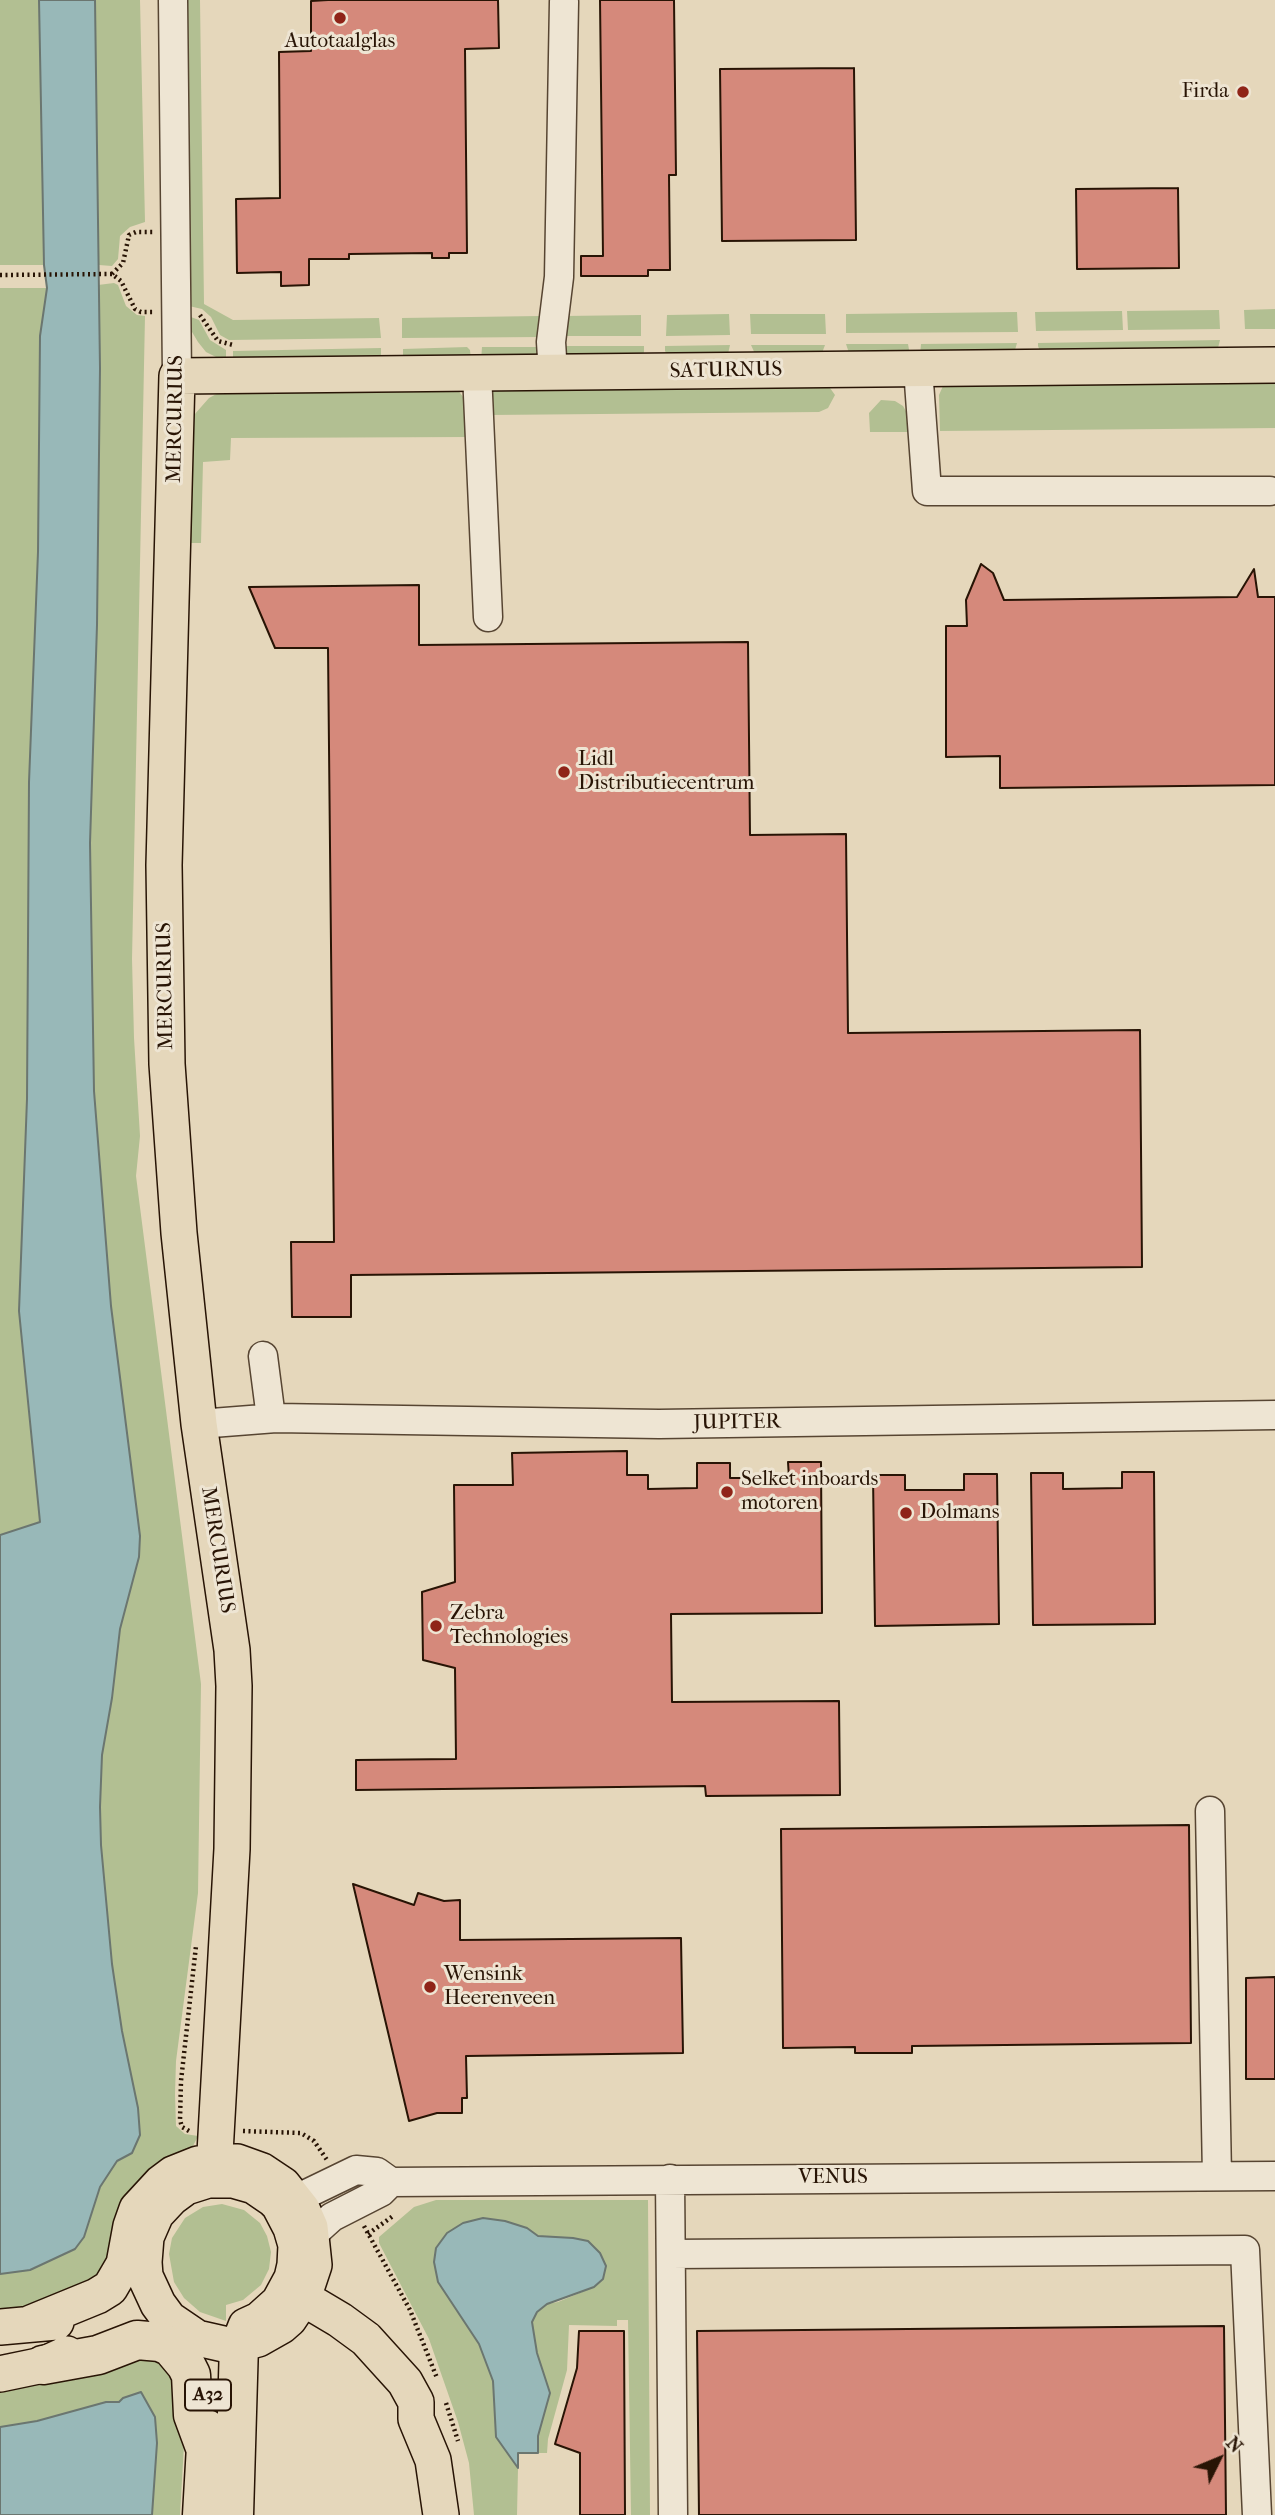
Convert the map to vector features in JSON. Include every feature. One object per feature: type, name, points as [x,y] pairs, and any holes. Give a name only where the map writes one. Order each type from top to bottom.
[{"type":"highway","name":"A32","points":[[183,2328],[206,2362],[208,2380],[207,2454],[202,2515]]},
{"type":"highway","points":[[43,2365],[98,2356],[137,2340],[160,2342],[171,2347],[191,2375],[194,2385],[194,2414],[207,2454]]},
{"type":"highway","name":"A32","points":[[234,2515],[239,2344]]},
{"type":"main road","name":"SATURNUS","points":[[177,376],[1275,365]]},
{"type":"main road","name":"MERCURIUS","points":[[177,376],[164,865],[167,1064],[179,1233],[199,1424],[232,1650],[234,1686],[232,1849],[215,2153],[203,2173]]},
{"type":"main road","name":"MERCURIUS","points":[[225,1968],[238,2089],[239,2131],[243,2155],[250,2166]]},
{"type":"main road","points":[[0,2374],[43,2365],[135,2325],[159,2319],[228,2345],[258,2339],[281,2326],[297,2309],[296,2245],[287,2202],[275,2179],[250,2166],[237,2162],[203,2173],[171,2198],[156,2214],[146,2236],[144,2262],[119,2276],[110,2288],[97,2296],[16,2325]]},
{"type":"main road","points":[[203,2173],[240,2182],[287,2202],[306,2215],[312,2235],[314,2265],[297,2288],[259,2320],[246,2326],[239,2344]]},
{"type":"main road","points":[[136,2265],[158,2304],[183,2328]]},
{"type":"main road","points":[[297,2288],[348,2325],[385,2359],[405,2382],[416,2402],[416,2419],[433,2460],[441,2515]]},
{"type":"main road","points":[[281,2326],[307,2328],[339,2343],[368,2367],[391,2392],[402,2409],[416,2419]]},
{"type":"street","name":"MERCURIUS","points":[[173,0],[177,376]]},
{"type":"street","points":[[553,373],[551,342],[559,277],[564,2]]},
{"type":"street","points":[[918,369],[928,492],[1270,491]]},
{"type":"street","points":[[477,373],[488,617]]},
{"type":"street","points":[[263,1356],[271,1418]]},
{"type":"street","name":"JUPITER","points":[[199,1424],[271,1418],[659,1424],[1275,1415]]},
{"type":"street","points":[[1210,1811],[1217,2176]]},
{"type":"street","name":"VENUS","points":[[287,2202],[356,2170],[377,2172],[391,2182],[1275,2176]]},
{"type":"street","points":[[670,2179],[673,2515]]},
{"type":"street","points":[[312,2235],[332,2217],[380,2192],[391,2182]]},
{"type":"street","points":[[671,2253],[1245,2250],[1257,2515]]},
{"type":"path","points":[[112,274],[123,263],[129,235],[151,232]]},
{"type":"path","points":[[0,275],[112,274],[121,281],[135,309],[141,312],[158,312]]},
{"type":"path","points":[[193,312],[206,320],[218,341],[237,345]]},
{"type":"path","points":[[248,2131],[306,2135],[318,2145],[330,2166]]},
{"type":"green space","points":[[0,0],[39,0],[44,265],[0,265]]},
{"type":"green space","points":[[95,0],[140,0],[145,222],[130,227],[120,236],[118,259],[112,266],[99,265]]},
{"type":"green space","points":[[184,0],[200,0],[204,304],[233,320],[379,318],[381,338],[229,340],[220,335],[211,317],[202,309],[189,306]]},
{"type":"green space","points":[[98,285],[118,285],[126,306],[137,315],[145,316],[132,959],[140,1136],[136,1176],[201,1684],[198,1893],[176,2061],[175,2094],[176,2126],[185,2134],[198,2136],[107,2274],[31,2307],[0,2314],[0,2274],[30,2270],[84,2237],[100,2187],[117,2161],[132,2153],[140,2135],[138,2108],[112,1964],[100,1807],[102,1755],[120,1629],[139,1557],[140,1536],[111,1306],[94,1091],[90,843],[97,625],[100,368]]},
{"type":"green space","points":[[0,288],[47,288],[40,336],[38,552],[29,782],[27,1099],[19,1311],[40,1522],[0,1535]]},
{"type":"green space","points":[[1275,309],[1275,329],[1245,329],[1244,310]]},
{"type":"green space","points":[[1219,310],[1220,329],[1128,330],[1127,311]]},
{"type":"green space","points":[[1122,311],[1123,330],[1036,331],[1035,312]]},
{"type":"green space","points":[[1017,312],[1018,332],[846,333],[846,314]]},
{"type":"green space","points":[[729,314],[730,335],[666,336],[667,315]]},
{"type":"green space","points":[[750,314],[825,314],[826,334],[751,334]]},
{"type":"green space","points":[[641,315],[641,336],[564,336],[565,316]]},
{"type":"green space","points":[[188,316],[199,320],[210,340],[226,350],[226,362],[206,352],[192,332]]},
{"type":"green space","points":[[540,316],[541,337],[402,338],[402,318]]},
{"type":"green space","points":[[1220,340],[1218,348],[1040,351],[1038,346],[1038,343]]},
{"type":"green space","points":[[1017,343],[1015,350],[920,355],[921,344]]},
{"type":"green space","points":[[846,344],[908,344],[910,355],[849,353]]},
{"type":"green space","points":[[730,345],[728,354],[667,354],[665,351],[665,346]]},
{"type":"green space","points":[[751,345],[825,345],[822,353],[756,356]]},
{"type":"green space","points":[[564,346],[644,346],[644,352],[642,356],[572,360],[565,354]]},
{"type":"green space","points":[[467,347],[471,360],[405,359],[403,356],[403,349]]},
{"type":"green space","points":[[482,347],[541,347],[540,355],[481,361]]},
{"type":"green space","points":[[381,348],[381,358],[233,363],[233,351]]},
{"type":"green space","points":[[1275,377],[1275,428],[940,431],[939,395],[943,386],[950,382]]},
{"type":"green space","points":[[823,385],[830,388],[835,395],[828,408],[819,412],[490,415],[489,394],[493,390]]},
{"type":"green space","points":[[458,390],[465,405],[466,437],[231,438],[230,460],[203,462],[201,543],[189,543],[188,431],[194,415],[209,398],[222,391]]},
{"type":"green space","points":[[881,400],[895,401],[903,406],[907,413],[908,432],[870,432],[869,413]]},
{"type":"green space","points":[[436,2200],[648,2200],[650,2515],[631,2515],[628,2320],[617,2320],[617,2326],[569,2325],[567,2370],[548,2439],[547,2453],[538,2453],[538,2436],[550,2393],[537,2353],[532,2322],[537,2312],[547,2304],[594,2287],[560,2238],[538,2236],[527,2228],[483,2218],[438,2282],[479,2344],[493,2381],[496,2437],[518,2468],[517,2515],[474,2515],[469,2463],[458,2422],[429,2339],[379,2243],[379,2237],[414,2207]]},
{"type":"green space","points":[[222,2204],[244,2210],[260,2223],[271,2252],[269,2269],[261,2285],[243,2300],[226,2305],[226,2321],[200,2312],[184,2298],[174,2282],[169,2254],[172,2238],[185,2218],[203,2207]]},
{"type":"green space","points":[[162,2355],[186,2410],[180,2515],[152,2515],[157,2443],[155,2417],[119,2403],[106,2402],[37,2421],[0,2427],[0,2387]]},
{"type":"water","points":[[39,0],[95,0],[100,368],[97,625],[90,843],[94,1091],[111,1306],[140,1536],[139,1557],[120,1629],[102,1755],[100,1807],[112,1964],[138,2108],[140,2135],[132,2153],[117,2161],[100,2187],[84,2237],[75,2249],[30,2270],[0,2274],[0,1535],[40,1522],[19,1311],[27,1099],[29,782],[38,552],[40,336],[47,288],[44,265]]},
{"type":"water","points":[[483,2218],[527,2228],[538,2236],[588,2241],[600,2253],[606,2266],[603,2279],[594,2287],[547,2304],[537,2312],[532,2322],[537,2353],[550,2393],[538,2436],[538,2453],[518,2453],[518,2468],[496,2437],[493,2381],[479,2344],[438,2282],[434,2262],[436,2248],[447,2233],[463,2223]]},
{"type":"water","points":[[141,2392],[155,2417],[157,2443],[152,2515],[0,2515],[0,2427],[37,2421],[106,2402],[119,2402]]},
{"type":"building","points":[[498,0],[499,48],[465,49],[467,253],[449,253],[449,258],[432,258],[432,253],[349,254],[349,259],[309,259],[309,285],[281,286],[281,272],[237,273],[236,199],[280,198],[279,52],[311,51],[311,1]]},
{"type":"building","points":[[600,0],[674,0],[676,175],[669,175],[670,270],[648,270],[648,276],[581,276],[581,256],[603,256]]},
{"type":"building","points":[[854,68],[856,240],[722,241],[720,69]]},
{"type":"building","points":[[1178,188],[1179,268],[1077,269],[1076,189]]},
{"type":"building","points":[[981,564],[993,573],[1004,600],[1237,597],[1254,569],[1258,597],[1275,597],[1275,785],[1000,788],[1000,756],[946,757],[946,626],[967,626],[966,600]]},
{"type":"building","points":[[419,585],[419,645],[748,642],[750,835],[846,834],[848,1033],[1140,1030],[1142,1267],[351,1275],[351,1317],[292,1317],[291,1242],[334,1242],[328,648],[275,648],[249,587]]},
{"type":"building","points":[[627,1451],[627,1475],[648,1475],[648,1489],[697,1488],[697,1463],[730,1463],[730,1478],[789,1478],[788,1462],[821,1462],[822,1613],[671,1614],[672,1702],[839,1701],[840,1795],[706,1796],[705,1786],[356,1790],[356,1760],[456,1759],[455,1668],[423,1660],[422,1592],[455,1582],[454,1485],[513,1485],[512,1453]]},
{"type":"building","points":[[1122,1472],[1154,1472],[1155,1624],[1033,1625],[1031,1473],[1063,1473],[1063,1489],[1122,1488]]},
{"type":"building","points":[[964,1474],[997,1474],[999,1624],[875,1626],[873,1475],[905,1475],[905,1490],[964,1490]]},
{"type":"building","points":[[1189,1825],[1191,2043],[912,2046],[912,2053],[855,2053],[855,2047],[783,2048],[781,1829]]},
{"type":"building","points":[[353,1884],[414,1905],[418,1893],[444,1901],[460,1900],[460,1940],[681,1938],[683,2053],[466,2056],[467,2098],[462,2098],[462,2113],[437,2113],[409,2121]]},
{"type":"building","points":[[1275,1977],[1275,2079],[1246,2079],[1246,1978]]},
{"type":"building","points":[[1224,2326],[1226,2515],[699,2515],[697,2331]]},
{"type":"building","points":[[579,2331],[624,2331],[625,2515],[580,2515],[580,2453],[555,2444],[577,2368]]},
{"type":"place","name":"Autotaalglas","points":[[340,18]]},
{"type":"place","name":"Firda","points":[[1243,92]]},
{"type":"place","name":"Lidl Distributiecentrum","points":[[564,772]]},
{"type":"place","name":"Selket inboards motoren","points":[[727,1492]]},
{"type":"place","name":"Dolmans","points":[[906,1513]]},
{"type":"place","name":"Zebra Technologies","points":[[436,1626]]},
{"type":"place","name":"Wensink Heerenveen","points":[[430,1987]]}]
